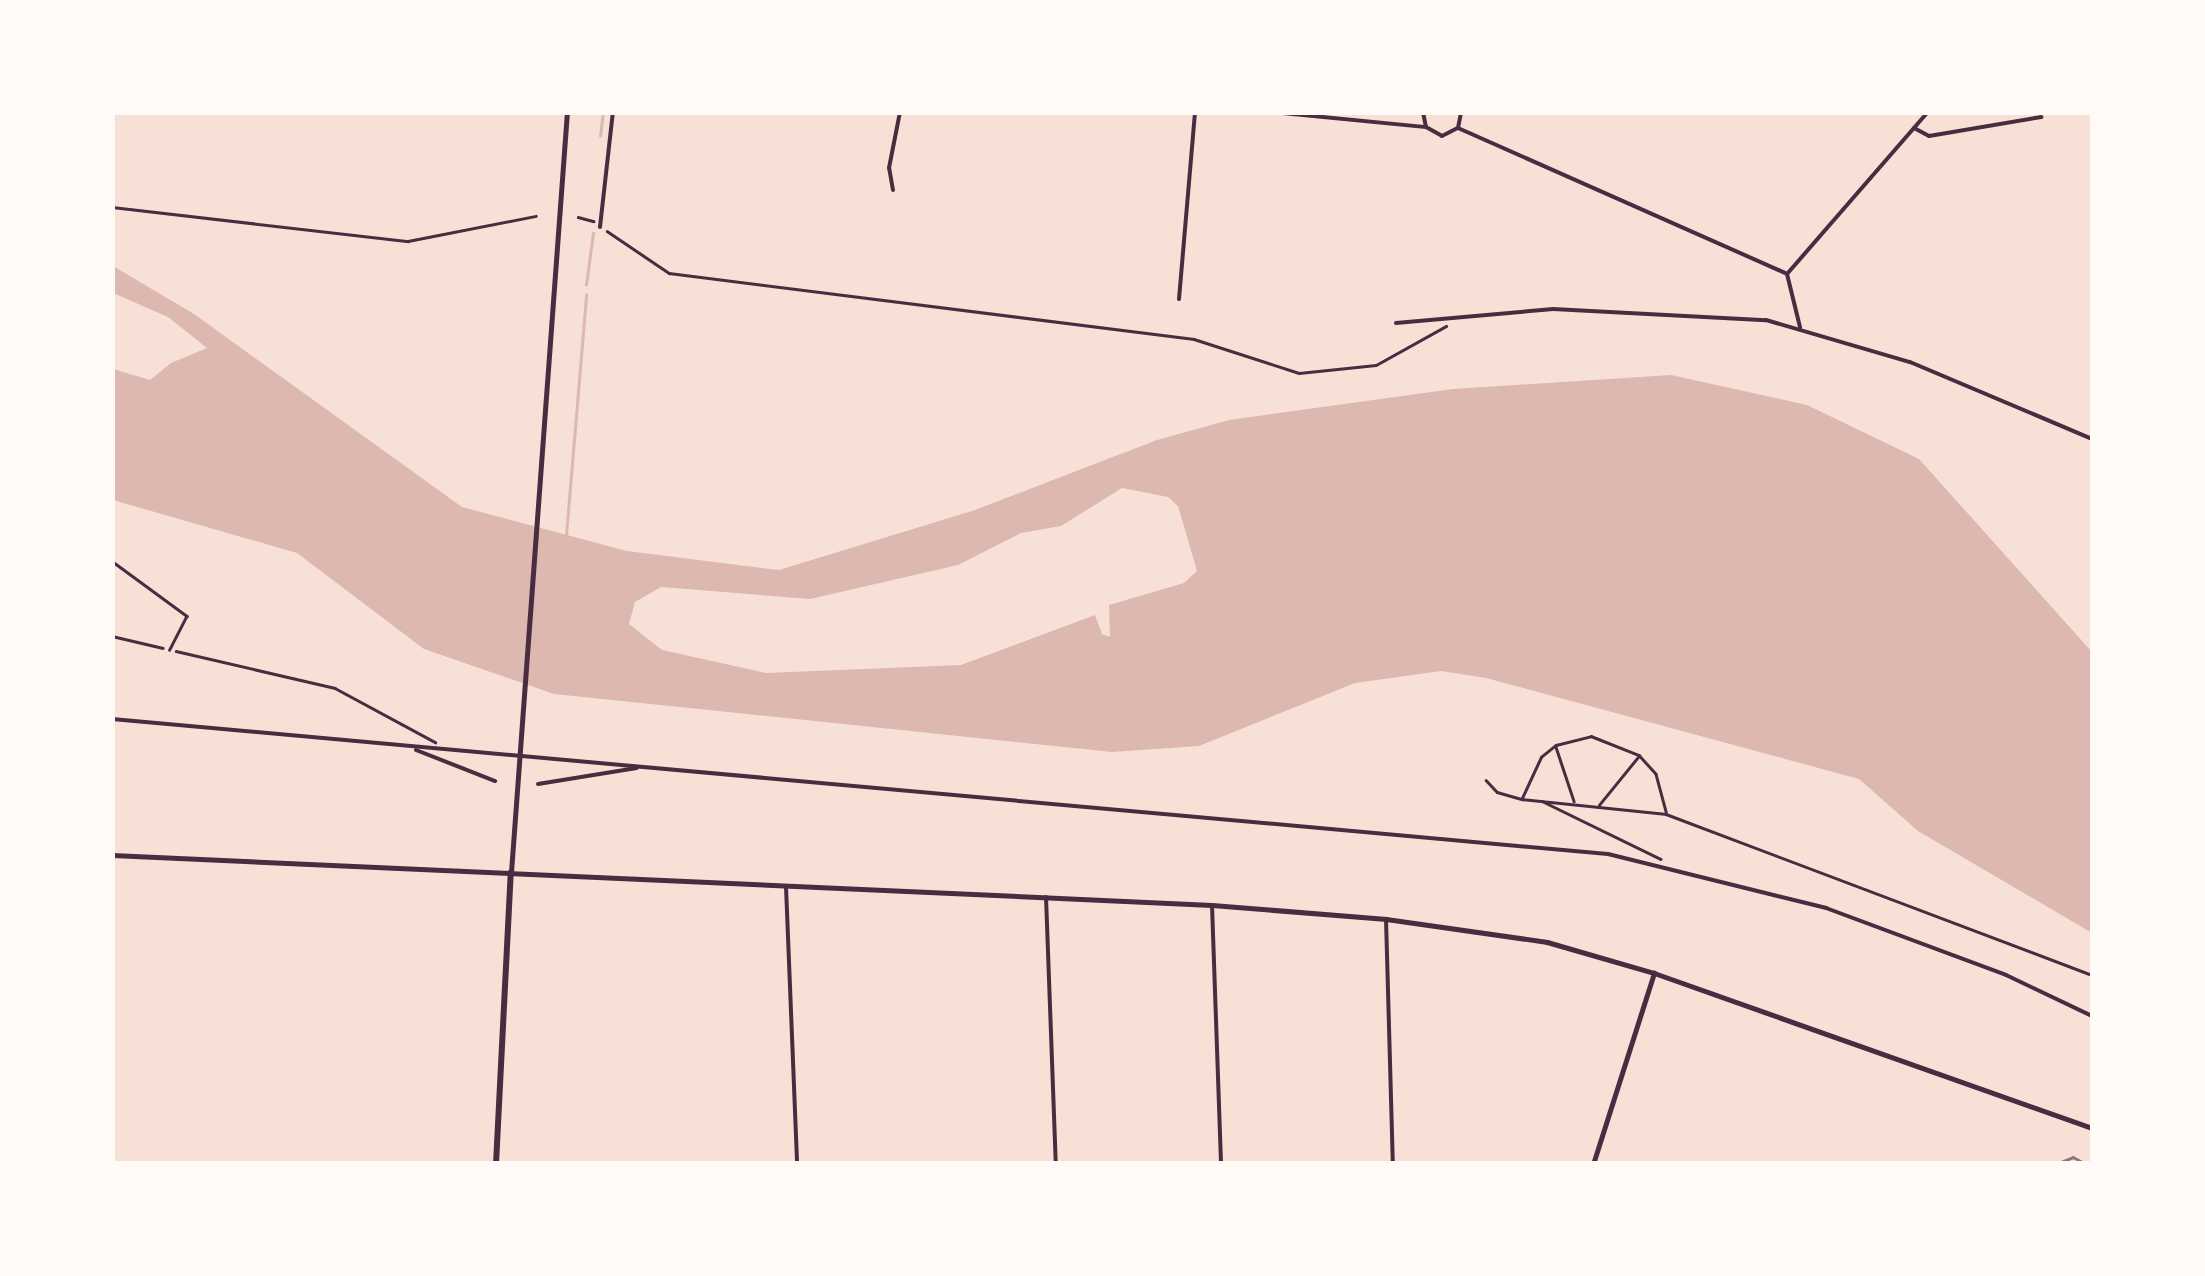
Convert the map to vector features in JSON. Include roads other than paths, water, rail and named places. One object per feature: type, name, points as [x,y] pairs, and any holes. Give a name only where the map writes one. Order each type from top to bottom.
[{"type":"main road","points":[[496,1164],[511,872]]},
{"type":"street","points":[[511,872],[566,112]]},
{"type":"street","points":[[600,226],[612,112]]},
{"type":"street","points":[[893,190],[889,168],[900,112]]},
{"type":"street","points":[[1179,299],[1196,112]]},
{"type":"street","points":[[1272,112],[1426,127],[1442,136],[1458,128]]},
{"type":"street","points":[[1424,112],[1426,127]]},
{"type":"street","points":[[1458,128],[1461,112]]},
{"type":"street","points":[[1787,274],[1928,112]]},
{"type":"street","points":[[1914,128],[1929,136],[2041,117]]},
{"type":"street","points":[[1458,128],[1787,274]]},
{"type":"street","points":[[1787,274],[1800,327]]},
{"type":"street","points":[[1396,323],[1553,308],[1697,313],[1800,327],[1910,362],[2092,439]]},
{"type":"street","points":[[112,561],[187,616],[170,650]]},
{"type":"street","points":[[112,718],[1608,854],[1826,908],[2006,976],[2092,1016]]},
{"type":"street","points":[[412,748],[495,781]]},
{"type":"street","points":[[538,784],[654,767]]},
{"type":"street","points":[[112,855],[1212,905],[1386,919],[1547,942],[1654,973],[2092,1128]]},
{"type":"street","points":[[786,887],[797,1164]]},
{"type":"street","points":[[1046,897],[1056,1164]]},
{"type":"street","points":[[1212,905],[1221,1164]]},
{"type":"street","points":[[1386,919],[1393,1164]]},
{"type":"street","points":[[1593,1164],[1654,973]]},
{"type":"waterway","points":[[600,136],[603,112]]},
{"type":"waterway","points":[[586,285],[593,233]]},
{"type":"waterway","points":[[566,535],[586,295]]},
{"type":"railway","points":[[2056,1164],[2073,1157],[2086,1164]]}]
